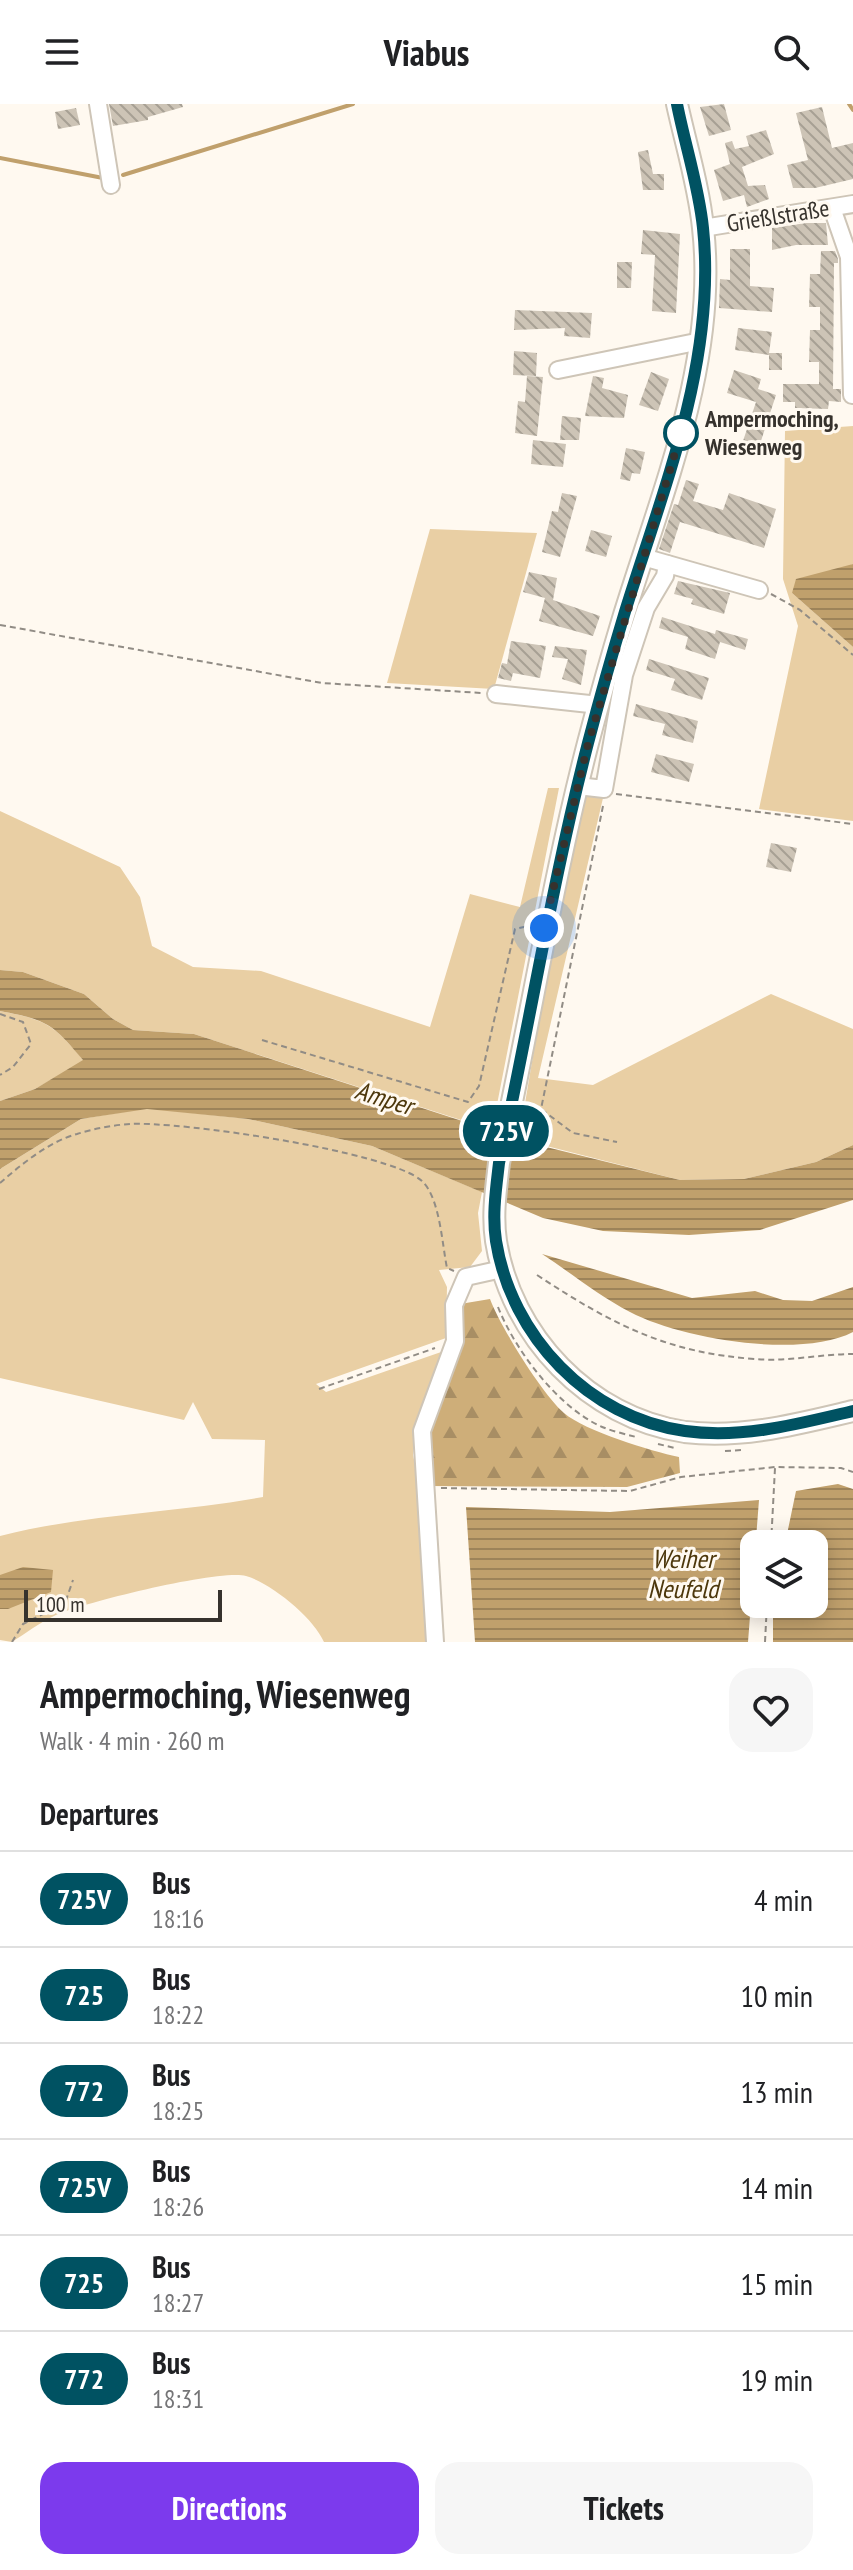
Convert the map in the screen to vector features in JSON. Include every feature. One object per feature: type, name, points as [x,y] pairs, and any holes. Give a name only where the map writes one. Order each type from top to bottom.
[{"type":"main road","points":[[677,104],[703,228],[704,282],[698,346],[675,455],[599,705],[544,928],[494,1200],[496,1240],[502,1269],[520,1314],[538,1343],[574,1382],[620,1412],[684,1431],[728,1434],[758,1432],[853,1411]]},
{"type":"street","points":[[98,104],[111,185]]},
{"type":"street","name":"Grießlstraße","points":[[703,228],[853,204]]},
{"type":"street","points":[[832,208],[849,257],[852,395]]},
{"type":"street","points":[[558,370],[691,343],[698,346]]},
{"type":"street","points":[[643,557],[759,590]]},
{"type":"street","points":[[578,786],[609,792],[624,675],[646,608],[665,576],[667,564]]},
{"type":"street","points":[[496,694],[599,705]]},
{"type":"street","points":[[435,1642],[422,1431],[455,1341],[454,1305],[466,1277],[502,1269]]},
{"type":"path","points":[[759,590],[800,610],[853,655]]},
{"type":"path","points":[[0,625],[322,683],[496,694]]},
{"type":"path","points":[[617,1142],[573,1133],[541,1109],[606,795],[609,792],[853,824]]},
{"type":"path","points":[[262,1040],[468,1102],[479,1086],[515,929],[533,925],[544,928]]},
{"type":"path","points":[[0,1014],[23,1022],[31,1044],[13,1067],[0,1075]]},
{"type":"path","points":[[0,1183],[31,1157],[74,1135],[129,1124],[182,1125],[331,1150],[392,1167],[424,1183],[432,1201],[447,1268],[466,1277]]},
{"type":"path","points":[[537,1275],[602,1317],[663,1344],[757,1360],[853,1354]]},
{"type":"path","points":[[319,1389],[455,1341]]},
{"type":"path","points":[[772,1530],[775,1467]]},
{"type":"path","points":[[426,1488],[630,1491],[681,1477],[775,1467],[841,1468],[853,1472]]},
{"type":"path","points":[[12,1642],[23,1624],[65,1603],[73,1580]]},
{"type":"path","points":[[765,1642],[766,1618]]},
{"type":"shaded area","points":[[853,426],[853,564],[792,593],[853,647],[853,821],[759,809],[798,626],[783,579],[785,431]]},
{"type":"shaded area","points":[[430,529],[537,533],[494,689],[387,683]]},
{"type":"shaded area","points":[[548,788],[559,788],[492,1130],[194,1034],[133,1030],[113,1019],[84,994],[23,972],[0,970],[0,811],[120,867],[140,897],[152,946],[193,967],[261,971],[430,1027],[470,894],[520,907]]},
{"type":"shaded area","points":[[586,796],[603,798],[538,1078],[593,1085],[771,994],[853,1029],[853,1145],[816,1162],[744,1179],[680,1180],[519,1139],[550,955]]},
{"type":"shaded area","points":[[0,1011],[29,1017],[48,1026],[84,1061],[35,1089],[0,1101]]},
{"type":"shaded area","points":[[147,1108],[248,1119],[372,1146],[482,1192],[478,1213],[482,1251],[470,1267],[439,1270],[447,1287],[446,1338],[316,1384],[326,1392],[444,1351],[417,1429],[413,1455],[420,1489],[433,1642],[324,1642],[302,1612],[279,1594],[246,1576],[231,1575],[150,1588],[92,1603],[54,1616],[12,1642],[0,1640],[0,1536],[98,1518],[263,1497],[265,1440],[212,1439],[193,1402],[184,1420],[0,1378],[0,1169],[81,1119]]},
{"type":"green space","points":[[490,1299],[522,1359],[564,1413],[602,1433],[679,1457],[680,1473],[627,1487],[427,1486],[425,1424],[460,1337],[454,1305]]},
{"type":"water","points":[[853,564],[853,647],[792,593],[796,579]]},
{"type":"water","name":"Amper","points":[[0,970],[23,972],[84,994],[113,1019],[133,1030],[194,1034],[530,1143],[680,1180],[744,1179],[816,1162],[853,1145],[853,1200],[760,1230],[689,1235],[603,1231],[543,1218],[372,1146],[248,1119],[147,1109],[81,1119],[0,1169],[0,1101],[35,1089],[83,1060],[48,1025],[0,1011]]},
{"type":"water","points":[[542,1254],[692,1298],[755,1291],[783,1300],[812,1301],[853,1287],[853,1332],[831,1340],[773,1345],[679,1330],[652,1322],[619,1306]]},
{"type":"water","points":[[838,1484],[853,1489],[853,1642],[773,1642],[773,1618],[828,1618],[828,1530],[788,1530],[796,1491]]},
{"type":"water","name":"Weiher Neufeld","points":[[759,1500],[757,1530],[740,1530],[740,1618],[750,1618],[748,1642],[475,1642],[466,1507],[610,1512]]},
{"type":"water","points":[[23,1567],[53,1570],[51,1592],[8,1609],[0,1609],[0,1575]]},
{"type":"building","points":[[109,104],[182,104],[183,107],[148,117],[148,120],[113,126]]},
{"type":"building","points":[[724,104],[731,130],[709,136],[700,107]]},
{"type":"building","points":[[822,107],[832,148],[853,143],[853,179],[815,188],[793,188],[787,165],[808,160],[796,113]]},
{"type":"building","points":[[76,108],[80,125],[58,129],[55,112]]},
{"type":"building","points":[[766,130],[774,154],[742,167],[748,186],[765,185],[769,199],[747,207],[744,195],[723,201],[714,170],[730,164],[725,143],[732,141],[735,149],[749,146],[746,136]]},
{"type":"building","points":[[648,150],[653,174],[664,174],[664,190],[643,190],[638,152]]},
{"type":"building","points":[[826,223],[828,245],[796,245],[772,250],[772,228]]},
{"type":"building","points":[[643,230],[680,234],[676,313],[652,311],[655,255],[641,254]]},
{"type":"building","points":[[730,249],[750,249],[750,286],[774,288],[772,312],[719,308],[720,279],[730,280]]},
{"type":"building","points":[[821,251],[835,251],[838,259],[838,263],[834,263],[833,389],[841,389],[841,402],[829,401],[828,409],[795,408],[795,402],[783,402],[783,384],[819,384],[819,362],[809,362],[810,330],[820,330],[820,307],[809,307],[810,274],[820,274]]},
{"type":"building","points":[[617,262],[632,262],[631,288],[617,288]]},
{"type":"building","points":[[515,310],[592,313],[590,338],[564,336],[565,328],[514,330]]},
{"type":"building","points":[[738,328],[772,332],[769,353],[782,353],[782,370],[769,370],[769,355],[735,350]]},
{"type":"building","points":[[514,351],[537,353],[536,376],[513,375]]},
{"type":"building","points":[[734,370],[761,379],[758,389],[776,395],[759,447],[743,441],[756,402],[727,393]]},
{"type":"building","points":[[651,372],[669,379],[658,411],[639,405]]},
{"type":"building","points":[[527,376],[543,377],[537,436],[515,433],[518,401],[525,402]]},
{"type":"building","points":[[593,376],[604,378],[602,388],[628,395],[624,418],[585,416]]},
{"type":"building","points":[[562,416],[581,418],[579,440],[560,440]]},
{"type":"building","points":[[533,440],[566,444],[563,467],[531,464]]},
{"type":"building","points":[[626,448],[645,452],[640,474],[632,473],[630,481],[620,479]]},
{"type":"building","points":[[686,480],[699,484],[693,501],[723,510],[729,493],[776,509],[764,548],[680,522],[670,553],[659,549],[674,504],[678,505]]},
{"type":"building","points":[[562,493],[577,496],[560,557],[542,552],[552,511],[558,512]]},
{"type":"building","points":[[591,530],[612,536],[606,557],[585,551]]},
{"type":"building","points":[[529,572],[557,578],[553,600],[600,616],[593,636],[539,621],[545,598],[523,592]]},
{"type":"building","points":[[678,581],[730,593],[724,614],[691,604],[693,599],[674,594]]},
{"type":"building","points":[[662,617],[715,634],[716,630],[748,639],[745,650],[720,642],[715,659],[685,649],[688,637],[659,628]]},
{"type":"building","points":[[511,641],[546,646],[540,678],[513,673],[511,681],[498,678],[502,663],[507,664]]},
{"type":"building","points":[[555,646],[587,650],[581,685],[562,679],[568,659],[552,657]]},
{"type":"building","points":[[649,659],[709,678],[702,700],[671,690],[675,679],[646,670]]},
{"type":"building","points":[[636,704],[698,721],[693,743],[662,735],[665,724],[633,716]]},
{"type":"building","points":[[656,754],[694,764],[689,782],[651,772]]},
{"type":"building","points":[[771,843],[797,848],[791,872],[766,867]]},
{"type":"waterway","points":[[123,175],[353,104]]},
{"type":"waterway","points":[[849,104],[853,110]]},
{"type":"waterway","points":[[0,158],[103,178]]},
{"type":"bus line","name":"725V","points":[[677,104],[703,228],[704,282],[698,346],[675,455],[623,616],[588,744],[544,928],[499,1163],[494,1200],[496,1240],[502,1269],[520,1314],[538,1343],[574,1382],[620,1412],[684,1431],[728,1434],[758,1432],[853,1411]]},
{"type":"place","name":"Ampermoching, Wiesenweg","points":[[681,433]]},
{"type":"route","points":[[544,928],[588,744],[623,616],[681,433]]}]
